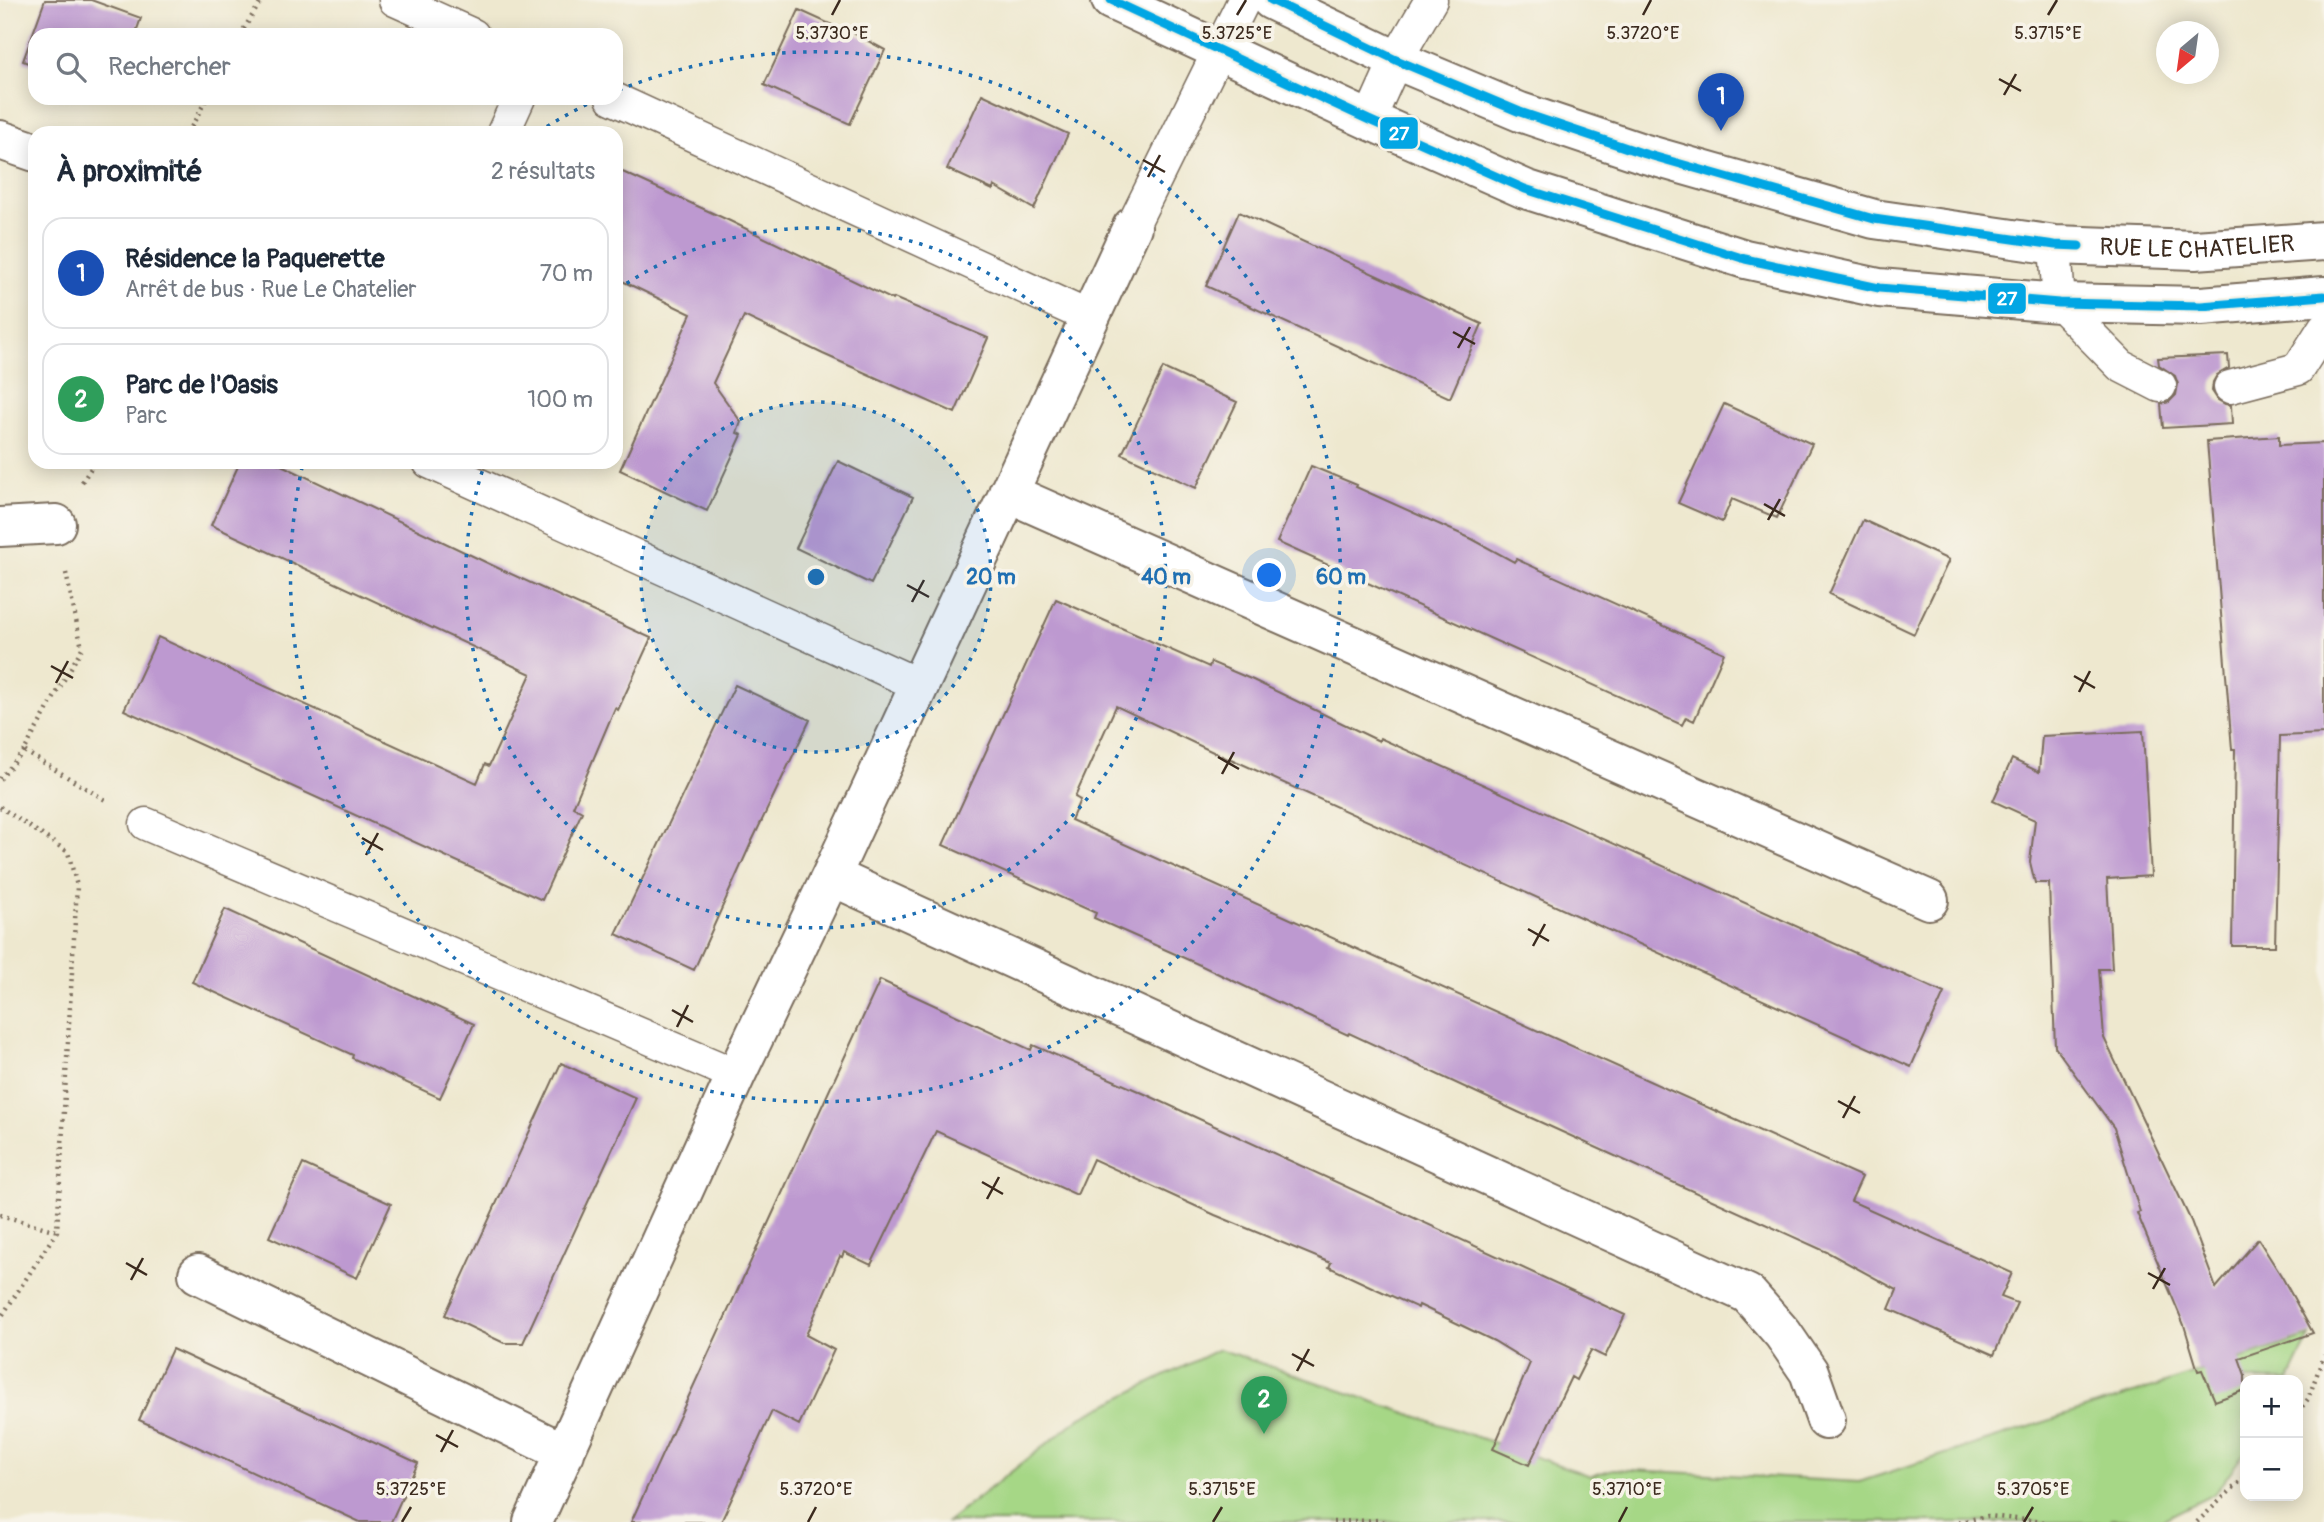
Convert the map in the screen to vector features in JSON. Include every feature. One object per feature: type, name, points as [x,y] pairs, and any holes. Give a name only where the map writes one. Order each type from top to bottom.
[{"type":"street","points":[[1111,0],[1525,189],[1745,259],[1879,288],[2059,303],[2201,306],[2324,296]]},
{"type":"street","name":"RUE LE CHATELIER","points":[[1271,0],[1396,60],[1520,112],[1642,153],[1860,215],[2055,245],[2195,250],[2324,241]]},
{"type":"street","points":[[0,140],[28,150]]},
{"type":"street","points":[[533,1522],[736,1075],[1132,227]]},
{"type":"street","points":[[1007,493],[1929,900]]},
{"type":"street","points":[[0,527],[56,524]]},
{"type":"street","points":[[831,876],[1748,1294],[1783,1334],[1809,1372],[1826,1420]]},
{"type":"street","points":[[198,1274],[565,1453]]},
{"type":"lane","points":[[395,0],[457,28]]},
{"type":"lane","points":[[1132,227],[1244,0]]},
{"type":"lane","points":[[1369,120],[1396,60],[1431,0]]},
{"type":"lane","points":[[623,103],[1089,317]]},
{"type":"lane","points":[[506,126],[517,105]]},
{"type":"lane","points":[[2055,245],[2059,303],[2121,366],[2160,386]]},
{"type":"lane","points":[[2230,387],[2298,369],[2324,328]]},
{"type":"lane","points":[[444,469],[919,685]]},
{"type":"lane","points":[[146,824],[736,1075]]},
{"type":"path","points":[[244,28],[262,0]]},
{"type":"path","points":[[192,126],[203,105]]},
{"type":"path","points":[[0,779],[24,751],[82,648],[56,524],[91,469]]},
{"type":"path","points":[[24,751],[146,824]]},
{"type":"path","points":[[0,807],[68,852],[77,886],[57,1231],[0,1319]]},
{"type":"path","points":[[0,1215],[57,1231]]},
{"type":"path","points":[[2303,1406],[2308,1399],[2324,1355]]},
{"type":"path","points":[[2197,1522],[2240,1482]]},
{"type":"path","points":[[1959,1522],[1988,1516],[2045,1522]]},
{"type":"path","points":[[1332,1522],[1384,1522]]},
{"type":"green space","points":[[2310,1336],[2291,1375],[2240,1375],[2240,1459],[2214,1494],[2162,1520],[947,1522],[1081,1417],[1219,1349],[1591,1476],[1613,1469],[1859,1482]]},
{"type":"building","points":[[45,0],[91,0],[141,18],[137,28],[35,28]]},
{"type":"building","points":[[799,10],[845,31],[846,29],[885,50],[850,124],[764,85]]},
{"type":"building","points":[[28,47],[28,63],[23,61]]},
{"type":"building","points":[[982,94],[1068,134],[1034,209],[994,186],[993,190],[947,169]]},
{"type":"building","points":[[623,172],[893,300],[894,298],[988,338],[955,413],[744,316],[713,383],[741,422],[737,433],[742,435],[707,511],[620,470],[623,469],[623,463],[691,314],[623,281]]},
{"type":"building","points":[[1239,212],[1482,324],[1450,398],[1206,286]]},
{"type":"building","points":[[2228,355],[2229,368],[2217,375],[2212,391],[2218,400],[2231,405],[2232,424],[2163,428],[2161,404],[2169,402],[2176,395],[2178,384],[2175,376],[2159,365],[2158,358]]},
{"type":"building","points":[[1163,368],[1237,402],[1196,488],[1122,454]]},
{"type":"building","points":[[1724,404],[1812,444],[1777,518],[1732,499],[1722,522],[1678,503]]},
{"type":"building","points":[[2279,436],[2279,445],[2324,443],[2324,734],[2280,736],[2275,946],[2232,946],[2235,749],[2232,749],[2207,441]]},
{"type":"building","points":[[838,461],[913,497],[871,584],[796,548]]},
{"type":"building","points":[[1311,466],[1472,539],[1514,562],[1516,559],[1724,653],[1694,721],[1686,717],[1682,725],[1277,542]]},
{"type":"building","points":[[237,469],[290,469],[651,638],[618,710],[615,708],[573,807],[582,812],[542,900],[124,710],[158,637],[477,783],[485,764],[489,766],[531,674],[211,525]]},
{"type":"building","points":[[1863,520],[1949,560],[1914,634],[1829,594]]},
{"type":"building","points":[[1056,599],[1209,667],[1211,662],[1253,680],[1379,741],[1380,738],[1944,993],[1911,1067],[1116,706],[1075,797],[1080,800],[1071,820],[1862,1177],[1851,1201],[2012,1273],[2001,1297],[2017,1303],[1994,1355],[1889,1309],[1897,1290],[1829,1253],[1349,1033],[1348,1035],[1094,918],[1096,913],[943,845]]},
{"type":"building","points":[[735,685],[810,720],[694,970],[616,934]]},
{"type":"building","points":[[2143,731],[2151,876],[2107,879],[2112,969],[2099,969],[2104,1038],[2191,1221],[2216,1288],[2258,1239],[2313,1333],[2239,1358],[2245,1375],[2240,1375],[2240,1392],[2215,1401],[2202,1370],[2198,1371],[2184,1325],[2137,1213],[2140,1212],[2114,1128],[2055,1047],[2049,883],[2035,883],[2030,862],[2035,820],[1993,801],[2012,759],[2039,772],[2042,736]]},
{"type":"building","points":[[225,909],[474,1024],[440,1098],[192,982]]},
{"type":"building","points":[[880,980],[1031,1050],[1033,1045],[1145,1094],[1625,1315],[1605,1357],[1591,1350],[1576,1380],[1571,1377],[1529,1465],[1493,1449],[1530,1363],[1494,1341],[1419,1305],[1418,1308],[1329,1267],[1331,1263],[1215,1215],[1093,1159],[1077,1195],[936,1131],[871,1265],[844,1252],[842,1257],[840,1256],[806,1335],[834,1350],[799,1425],[772,1411],[721,1522],[631,1522]]},
{"type":"building","points":[[561,1063],[636,1098],[523,1343],[504,1343],[445,1315]]},
{"type":"building","points":[[303,1164],[391,1204],[357,1278],[269,1237]]},
{"type":"building","points":[[172,1349],[418,1463],[391,1522],[360,1522],[139,1420]]},
{"type":"transit line","name":"27","points":[[1111,0],[1525,189],[1745,259],[1879,288],[2059,303],[2201,306],[2324,296]]},
{"type":"transit line","name":"27","points":[[1271,0],[1396,60],[1520,112],[1642,153],[1874,219],[2055,245],[2079,246]]},
{"type":"place","name":"Résidence la Paquerette","points":[[1721,131]]},
{"type":"place","name":"Parc de l'Oasis","points":[[1264,1434]]}]
